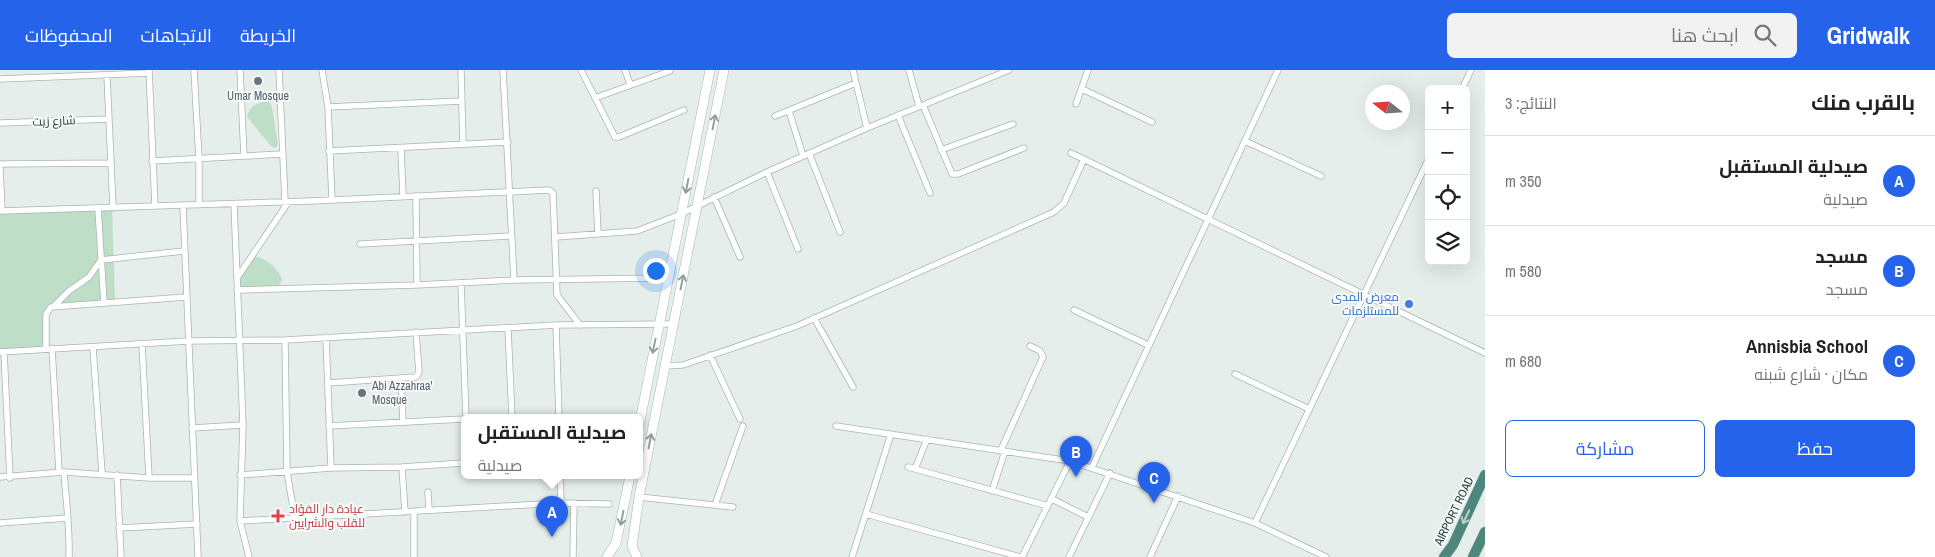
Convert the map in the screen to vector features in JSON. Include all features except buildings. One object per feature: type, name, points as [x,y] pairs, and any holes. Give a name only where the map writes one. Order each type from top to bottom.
[{"type":"highway","name":"AIRPORT ROAD","points":[[1445,557],[1453,545],[1485,476]]},
{"type":"highway","points":[[1473,557],[1485,532]]},
{"type":"main road","points":[[641,414],[710,70]]},
{"type":"main road","points":[[643,477],[724,70]]},
{"type":"main road","points":[[607,557],[616,543],[629,479]]},
{"type":"main road","points":[[637,557],[632,546],[643,479]]},
{"type":"street","points":[[194,70],[199,159],[199,205]]},
{"type":"street","points":[[240,70],[244,156]]},
{"type":"street","points":[[237,278],[288,204],[285,201],[279,70]]},
{"type":"street","points":[[322,70],[328,107],[332,200]]},
{"type":"street","points":[[461,70],[463,144]]},
{"type":"street","points":[[503,70],[514,280]]},
{"type":"street","points":[[581,70],[615,137],[684,110]]},
{"type":"street","points":[[625,70],[630,84]]},
{"type":"street","points":[[853,70],[867,128]]},
{"type":"street","points":[[909,70],[921,105],[950,172],[955,175],[1024,148]]},
{"type":"street","points":[[556,237],[637,231],[681,214],[809,153],[1009,70]]},
{"type":"street","points":[[1076,104],[1088,70]]},
{"type":"street","points":[[1092,467],[1278,70]]},
{"type":"street","points":[[1464,85],[1471,70]]},
{"type":"street","points":[[0,79],[60,73],[107,75],[149,71],[155,206]]},
{"type":"street","points":[[595,98],[670,71]]},
{"type":"street","points":[[107,75],[112,208]]},
{"type":"street","points":[[775,116],[856,83]]},
{"type":"street","points":[[1082,89],[1152,122]]},
{"type":"street","points":[[328,107],[461,100]]},
{"type":"street","points":[[789,111],[803,156]]},
{"type":"street","points":[[898,115],[930,193]]},
{"type":"street","name":"شارع زيت","points":[[0,123],[109,120]]},
{"type":"street","points":[[941,150],[1013,124]]},
{"type":"street","points":[[1245,141],[1320,176]]},
{"type":"street","points":[[329,151],[401,149],[508,142]]},
{"type":"street","points":[[401,149],[403,196]]},
{"type":"street","points":[[809,153],[840,232]]},
{"type":"street","points":[[1072,153],[1485,353]]},
{"type":"street","points":[[152,161],[282,154]]},
{"type":"street","points":[[665,366],[683,365],[814,318],[1054,212],[1064,202],[1084,159]]},
{"type":"street","points":[[111,163],[0,166],[1,212],[332,200],[508,191],[552,191],[554,194],[559,298],[580,325]]},
{"type":"street","points":[[1255,523],[1425,166]]},
{"type":"street","points":[[767,172],[798,250]]},
{"type":"street","points":[[596,191],[598,234]]},
{"type":"street","points":[[416,196],[417,285]]},
{"type":"street","points":[[714,197],[740,257]]},
{"type":"street","points":[[234,204],[243,425],[240,521],[249,557]]},
{"type":"street","points":[[183,206],[198,557]]},
{"type":"street","points":[[98,208],[104,303]]},
{"type":"street","points":[[360,244],[511,236]]},
{"type":"street","points":[[69,557],[70,529],[67,518],[46,314],[49,308],[88,278],[102,260],[184,251]]},
{"type":"street","points":[[237,290],[514,280],[668,278]]},
{"type":"street","points":[[461,283],[465,414]]},
{"type":"street","points":[[54,306],[186,297]]},
{"type":"street","points":[[1074,310],[1148,345]]},
{"type":"street","points":[[814,318],[853,387]]},
{"type":"street","points":[[10,478],[2,352],[188,341],[285,340],[556,325],[673,324]]},
{"type":"street","points":[[556,325],[559,414]]},
{"type":"street","points":[[508,328],[512,414]]},
{"type":"street","points":[[328,383],[416,377],[418,375],[416,332]]},
{"type":"street","points":[[326,337],[331,468]]},
{"type":"street","points":[[285,340],[287,472],[295,519]]},
{"type":"street","points":[[142,344],[149,478]]},
{"type":"street","points":[[992,491],[1003,451],[1043,357],[1040,351],[1030,346]]},
{"type":"street","points":[[93,348],[102,473]]},
{"type":"street","points":[[710,355],[740,419]]},
{"type":"street","points":[[1235,374],[1309,409]]},
{"type":"street","points":[[401,378],[403,422]]},
{"type":"street","points":[[329,426],[461,419]]},
{"type":"street","points":[[192,428],[243,425]]},
{"type":"street","points":[[715,505],[743,426]]},
{"type":"street","points":[[836,426],[1070,461],[1255,523],[1326,557]]},
{"type":"street","points":[[852,557],[891,434]]},
{"type":"street","points":[[927,439],[912,468],[1048,506]]},
{"type":"street","points":[[866,514],[1021,557],[1070,461]]},
{"type":"street","points":[[240,475],[331,468],[402,467],[461,463]]},
{"type":"street","points":[[402,467],[405,512]]},
{"type":"street","points":[[0,477],[10,478],[62,472],[102,473],[149,478],[194,478]]},
{"type":"street","points":[[1069,557],[1110,473]]},
{"type":"street","points":[[117,475],[121,557]]},
{"type":"street","points":[[560,479],[561,503]]},
{"type":"street","points":[[428,492],[429,510]]},
{"type":"street","points":[[1150,557],[1178,496]]},
{"type":"street","points":[[639,497],[733,507]]},
{"type":"street","points":[[1052,499],[1088,517]]},
{"type":"street","points":[[240,521],[561,503],[609,504]]},
{"type":"street","points":[[573,557],[574,503]]},
{"type":"street","points":[[414,511],[414,557]]},
{"type":"street","points":[[0,523],[67,518]]},
{"type":"street","points":[[119,528],[197,524]]},
{"type":"green space","points":[[266,100],[270,101],[272,108],[278,144],[276,148],[272,147],[247,117],[252,108]]},
{"type":"green space","points":[[112,208],[115,300],[49,308],[45,349],[0,352],[0,211]]},
{"type":"green space","points":[[256,257],[268,262],[276,269],[282,280],[278,287],[266,289],[257,286],[246,289],[239,286],[246,265]]},
{"type":"place","name":"Umar Mosque","points":[[258,81]]},
{"type":"place","name":"معرض المدى للمستلزمات","points":[[1409,304]]},
{"type":"place","name":"Abi Azzahraa' Mosque","points":[[362,393]]},
{"type":"place","name":"مسجد","points":[[1076,477]]},
{"type":"place","name":"Annisbia School","points":[[1154,503]]},
{"type":"place","name":"عيادة دار الفؤاد للقلب والشرايين","points":[[278,516]]},
{"type":"place","name":"صيدلية المستقبل","points":[[552,537]]}]
